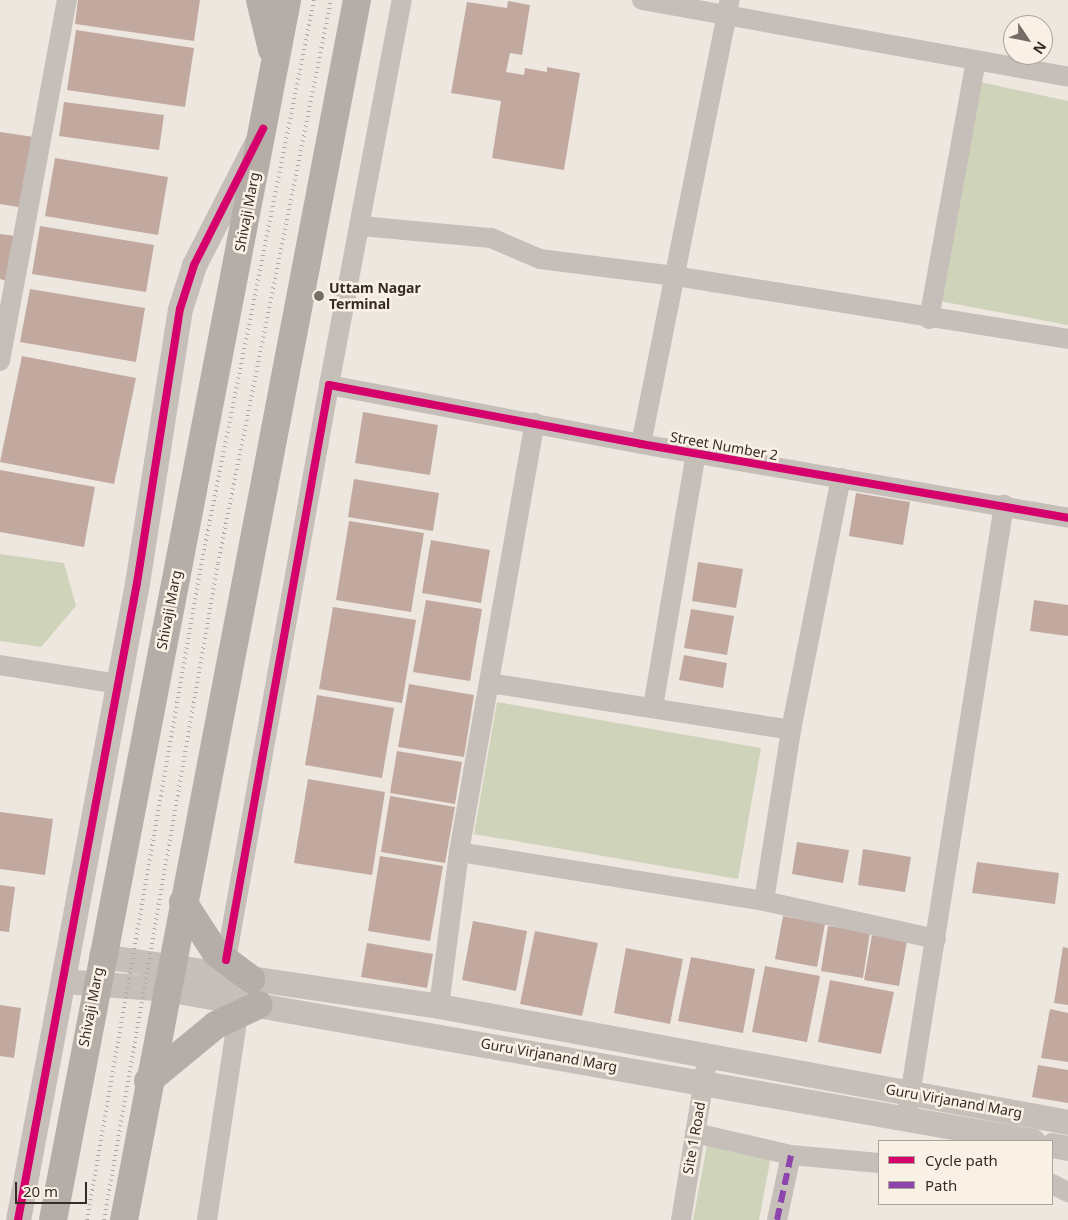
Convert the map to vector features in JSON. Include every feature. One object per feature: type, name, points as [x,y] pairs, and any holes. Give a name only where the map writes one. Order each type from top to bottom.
[{"type":"main road","points":[[260,0],[274,59]]},
{"type":"main road","name":"Shivaji Marg","points":[[53,1220],[101,956],[287,0]]},
{"type":"main road","points":[[124,1220],[168,977],[357,0]]},
{"type":"main road","points":[[183,902],[216,953],[251,979]]},
{"type":"main road","points":[[148,1082],[209,1030],[248,1009]]},
{"type":"street","points":[[0,360],[67,0]]},
{"type":"street","points":[[226,960],[329,385],[361,226],[402,0]]},
{"type":"street","points":[[642,0],[729,8],[976,60],[1068,77]]},
{"type":"street","points":[[641,444],[729,8]]},
{"type":"street","points":[[929,319],[976,60]]},
{"type":"street","points":[[18,1220],[119,684],[180,309],[194,265],[263,129]]},
{"type":"street","points":[[361,226],[490,238],[540,259],[674,276],[929,319],[1068,339]]},
{"type":"street","name":"Street Number 2","points":[[329,385],[696,454],[1004,505],[1068,518]]},
{"type":"street","points":[[439,1006],[459,852],[535,423]]},
{"type":"street","points":[[653,707],[696,454]]},
{"type":"street","points":[[764,901],[791,730],[841,478]]},
{"type":"street","points":[[908,1105],[1004,505]]},
{"type":"street","points":[[0,665],[119,684]]},
{"type":"street","points":[[489,683],[653,707],[791,730]]},
{"type":"street","points":[[459,852],[764,901],[936,939]]},
{"type":"street","name":"Guru Virjanand Marg","points":[[101,956],[168,977],[248,1009],[704,1082],[1068,1122]]},
{"type":"street","name":"Guru Virjanand Marg","points":[[63,981],[96,984],[168,977],[251,979],[439,1006],[708,1056],[908,1105],[1030,1140]]},
{"type":"street","points":[[208,1220],[248,1009]]},
{"type":"street","name":"Site 1 Road","points":[[680,1220],[708,1056]]},
{"type":"street","points":[[695,1134],[791,1155],[878,1163]]},
{"type":"street","points":[[1053,1145],[1068,1148]]},
{"type":"street","points":[[777,1220],[791,1155]]},
{"type":"street","points":[[1053,1184],[1068,1192]]},
{"type":"green space","points":[[975,81],[1068,101],[1068,325],[929,299]]},
{"type":"green space","points":[[0,554],[64,563],[76,606],[41,647],[0,641]]},
{"type":"green space","points":[[497,702],[761,748],[738,879],[474,834]]},
{"type":"green space","points":[[708,1140],[772,1151],[759,1220],[693,1220]]},
{"type":"building","points":[[78,0],[200,0],[194,41],[75,24]]},
{"type":"building","points":[[508,1],[530,5],[522,55],[510,53],[506,72],[524,75],[525,68],[547,72],[547,67],[580,73],[564,170],[492,158],[501,101],[451,93],[467,2],[507,8]]},
{"type":"building","points":[[76,30],[194,48],[185,107],[67,90]]},
{"type":"building","points":[[64,102],[164,115],[159,150],[59,136]]},
{"type":"building","points":[[0,132],[34,137],[24,208],[0,204]]},
{"type":"building","points":[[55,158],[168,177],[158,235],[45,216]]},
{"type":"building","points":[[40,226],[154,245],[146,292],[32,274]]},
{"type":"building","points":[[0,234],[15,236],[7,281],[0,279]]},
{"type":"building","points":[[30,289],[145,308],[136,362],[20,342]]},
{"type":"building","points":[[22,356],[136,378],[114,484],[0,462]]},
{"type":"building","points":[[363,412],[438,425],[430,475],[355,463]]},
{"type":"building","points":[[0,470],[95,487],[84,547],[0,532]]},
{"type":"building","points":[[354,479],[439,493],[433,531],[348,517]]},
{"type":"building","points":[[856,493],[910,502],[903,545],[849,536]]},
{"type":"building","points":[[349,521],[424,533],[411,612],[336,600]]},
{"type":"building","points":[[431,540],[490,550],[481,603],[422,593]]},
{"type":"building","points":[[698,562],[743,569],[736,608],[692,601]]},
{"type":"building","points":[[426,600],[482,609],[470,681],[413,672]]},
{"type":"building","points":[[1034,600],[1068,605],[1068,636],[1030,631]]},
{"type":"building","points":[[333,607],[416,620],[402,703],[319,689]]},
{"type":"building","points":[[691,609],[734,616],[727,655],[684,648]]},
{"type":"building","points":[[684,655],[727,663],[723,688],[679,680]]},
{"type":"building","points":[[409,684],[474,695],[464,757],[398,747]]},
{"type":"building","points":[[317,695],[394,708],[382,778],[305,765]]},
{"type":"building","points":[[397,751],[462,762],[455,804],[390,793]]},
{"type":"building","points":[[308,779],[385,792],[372,875],[294,863]]},
{"type":"building","points":[[390,796],[455,807],[445,863],[381,852]]},
{"type":"building","points":[[0,812],[53,819],[45,875],[0,869]]},
{"type":"building","points":[[797,842],[849,850],[843,883],[792,874]]},
{"type":"building","points":[[863,849],[911,857],[905,892],[858,885]]},
{"type":"building","points":[[380,856],[443,866],[430,941],[368,931]]},
{"type":"building","points":[[977,862],[1059,873],[1055,904],[972,893]]},
{"type":"building","points":[[0,885],[15,887],[9,932],[0,931]]},
{"type":"building","points":[[783,916],[825,924],[817,967],[775,959]]},
{"type":"building","points":[[473,921],[527,931],[516,991],[462,980]]},
{"type":"building","points":[[828,926],[870,932],[863,978],[821,971]]},
{"type":"building","points":[[535,931],[598,943],[582,1016],[520,1004]]},
{"type":"building","points":[[872,935],[907,941],[899,986],[864,980]]},
{"type":"building","points":[[367,943],[433,954],[427,988],[361,977]]},
{"type":"building","points":[[1063,947],[1068,948],[1068,1005],[1054,1003]]},
{"type":"building","points":[[626,948],[683,959],[670,1024],[614,1013]]},
{"type":"building","points":[[691,957],[755,969],[743,1033],[678,1021]]},
{"type":"building","points":[[765,966],[820,976],[807,1042],[752,1032]]},
{"type":"building","points":[[830,980],[894,992],[881,1054],[818,1042]]},
{"type":"building","points":[[0,1005],[21,1008],[14,1058],[0,1056]]},
{"type":"building","points":[[1050,1009],[1068,1013],[1068,1062],[1041,1058]]},
{"type":"building","points":[[1038,1065],[1068,1070],[1068,1103],[1032,1097]]},
{"type":"railway","points":[[87,1220],[202,560],[314,0]]},
{"type":"railway","points":[[104,1220],[218,563],[331,0]]},
{"type":"marked path","points":[[777,1220],[791,1155]]},
{"type":"cycle path","points":[[18,1220],[137,583],[180,309],[194,265],[263,129]]},
{"type":"cycle path","points":[[226,960],[329,385],[641,444],[1068,518]]},
{"type":"place","name":"Uttam Nagar Terminal","points":[[319,296]]}]
